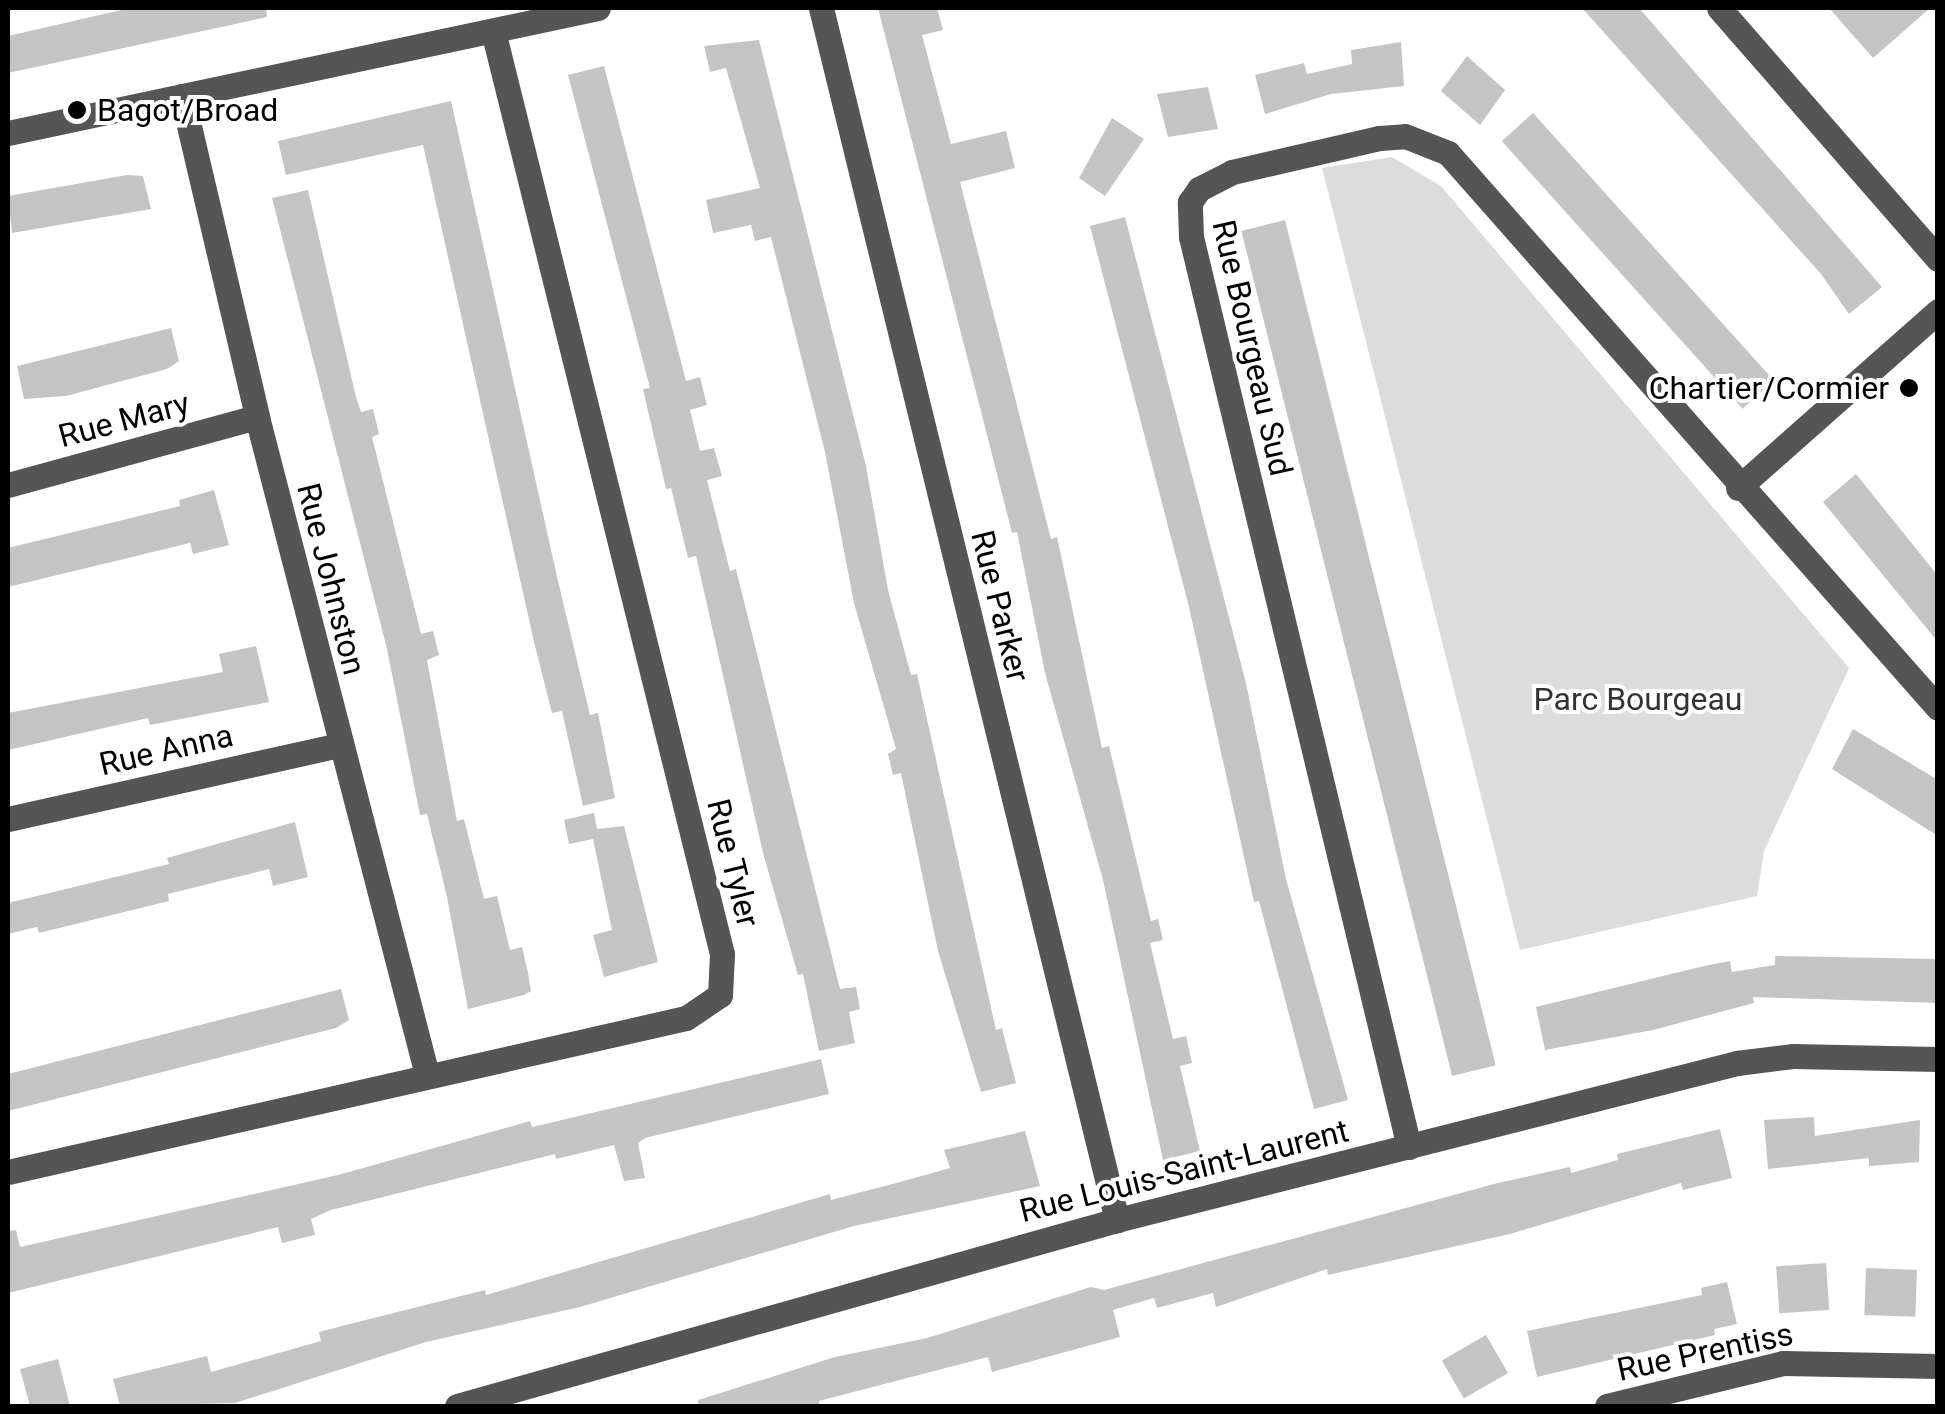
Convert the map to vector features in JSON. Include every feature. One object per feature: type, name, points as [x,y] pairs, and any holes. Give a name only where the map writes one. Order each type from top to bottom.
[{"type":"street","points":[[8,132],[598,8]]},
{"type":"street","name":"Rue Parker","points":[[821,8],[1116,1220]]},
{"type":"street","points":[[1719,8],[1938,259]]},
{"type":"street","name":"Rue Tyler","points":[[8,1172],[686,1018],[720,995],[724,975],[494,30]]},
{"type":"street","name":"Rue Johnston","points":[[182,96],[257,417],[426,1075]]},
{"type":"street","name":"Rue Bourgeau Sud","points":[[1409,1147],[1191,237],[1190,202],[1212,178],[1379,138],[1430,142],[1466,168],[1738,488],[1938,708]]},
{"type":"street","points":[[1738,488],[1938,311]]},
{"type":"street","name":"Rue Mary","points":[[8,485],[257,417]]},
{"type":"street","name":"Rue Anna","points":[[8,819],[340,745]]},
{"type":"street","name":"Rue Louis-Saint-Laurent","points":[[456,1406],[1116,1220],[1738,1062],[1793,1056],[1938,1059]]},
{"type":"street","name":"Rue Prentiss","points":[[1606,1406],[1783,1363],[1938,1366]]},
{"type":"green space","name":"Parc Bourgeau","points":[[1392,157],[1441,186],[1849,668],[1764,851],[1757,896],[1520,950],[1322,168]]},
{"type":"building","points":[[130,8],[266,8],[267,17],[8,73],[8,36]]},
{"type":"building","points":[[878,8],[937,8],[943,30],[922,35],[951,144],[1006,131],[1015,168],[960,182],[1051,539],[1057,537],[1102,748],[1109,746],[1151,921],[1158,919],[1163,940],[1150,943],[1173,1039],[1186,1036],[1192,1063],[1180,1066],[1200,1151],[1163,1160],[1103,880],[1045,673],[1017,532],[1012,533]]},
{"type":"building","points":[[1582,8],[1639,8],[1882,287],[1849,314],[1821,274]]},
{"type":"building","points":[[1829,8],[1930,8],[1873,58]]},
{"type":"building","points":[[759,40],[866,466],[888,590],[911,675],[917,674],[996,1030],[1002,1028],[1016,1083],[981,1092],[938,951],[901,773],[893,775],[888,754],[896,749],[854,603],[825,452],[771,237],[755,241],[751,225],[713,233],[706,200],[760,188],[726,68],[710,72],[704,46]]},
{"type":"building","points":[[1401,42],[1404,86],[1331,94],[1265,114],[1255,75],[1304,63],[1307,74],[1352,64],[1351,50]]},
{"type":"building","points":[[1467,56],[1505,90],[1480,125],[1441,91]]},
{"type":"building","points":[[604,66],[686,381],[700,377],[707,405],[690,410],[700,451],[714,448],[722,476],[707,480],[730,571],[736,569],[840,989],[856,987],[860,1009],[849,1012],[855,1043],[819,1051],[803,974],[798,975],[763,853],[696,556],[688,558],[671,488],[666,489],[643,389],[650,388],[568,75]]},
{"type":"building","points":[[1208,87],[1218,129],[1168,137],[1157,94]]},
{"type":"building","points":[[451,101],[558,581],[590,715],[598,713],[615,798],[583,806],[562,711],[552,713],[534,642],[423,145],[286,175],[278,141]]},
{"type":"building","points":[[1533,113],[1774,381],[1743,409],[1502,141]]},
{"type":"building","points":[[1112,118],[1144,139],[1105,196],[1079,178]]},
{"type":"building","points":[[127,175],[143,176],[151,209],[12,233],[8,196]]},
{"type":"building","points":[[308,190],[356,397],[361,412],[373,409],[379,434],[372,437],[421,634],[433,631],[439,655],[427,660],[457,821],[464,819],[484,899],[497,896],[510,950],[522,947],[528,973],[531,991],[468,1009],[427,814],[420,815],[387,649],[272,198]]},
{"type":"building","points":[[1125,217],[1246,683],[1286,879],[1348,1100],[1314,1109],[1259,901],[1254,902],[1189,607],[1090,226]]},
{"type":"building","points":[[1285,220],[1496,1065],[1452,1076],[1241,231]]},
{"type":"building","points":[[171,328],[179,361],[167,369],[66,396],[24,399],[17,366]]},
{"type":"building","points":[[1856,474],[1938,576],[1938,642],[1823,502]]},
{"type":"building","points":[[214,490],[229,545],[193,554],[190,543],[8,587],[8,548],[180,506],[179,500]]},
{"type":"building","points":[[256,646],[269,702],[150,725],[148,718],[8,750],[8,713],[223,672],[219,654]]},
{"type":"building","points":[[1853,729],[1938,780],[1938,836],[1832,769]]},
{"type":"building","points":[[594,813],[597,829],[624,826],[658,962],[604,977],[593,935],[612,930],[593,839],[569,844],[564,820]]},
{"type":"building","points":[[295,822],[308,877],[273,886],[269,869],[168,894],[169,901],[39,933],[37,927],[8,934],[8,903],[169,864],[167,858]]},
{"type":"building","points":[[1775,956],[1938,959],[1938,1003],[1753,997],[1754,1003],[1653,1030],[1545,1050],[1536,1007],[1730,961],[1732,972],[1775,965]]},
{"type":"building","points":[[341,989],[349,1020],[336,1028],[8,1111],[8,1074]]},
{"type":"building","points":[[821,1059],[829,1094],[645,1138],[638,1143],[645,1178],[624,1181],[614,1145],[556,1159],[555,1154],[331,1210],[311,1219],[315,1235],[282,1243],[278,1227],[8,1293],[8,1231],[16,1230],[20,1247],[338,1175],[530,1121],[532,1127]]},
{"type":"building","points":[[1814,1117],[1815,1136],[1920,1120],[1919,1162],[1869,1166],[1869,1158],[1768,1169],[1764,1120]]},
{"type":"building","points":[[1720,1129],[1732,1178],[1683,1190],[1681,1183],[1510,1234],[1328,1275],[1327,1269],[1216,1307],[1213,1293],[1157,1308],[1154,1298],[1113,1310],[1120,1337],[992,1372],[988,1357],[819,1401],[820,1406],[699,1406],[698,1400],[835,1357],[927,1338],[1091,1287],[1104,1290],[1494,1184],[1570,1167],[1571,1173],[1618,1160],[1617,1154]]},
{"type":"building","points":[[1025,1131],[1040,1186],[854,1226],[580,1307],[426,1342],[235,1403],[120,1406],[113,1379],[207,1356],[211,1372],[321,1341],[319,1332],[485,1290],[486,1295],[830,1194],[831,1200],[950,1168],[944,1150]]},
{"type":"building","points":[[1826,1263],[1829,1310],[1779,1313],[1776,1266]]},
{"type":"building","points":[[1866,1268],[1917,1270],[1915,1317],[1864,1315]]},
{"type":"building","points":[[1727,1282],[1737,1324],[1714,1329],[1715,1335],[1537,1377],[1527,1331],[1702,1295],[1701,1288]]},
{"type":"building","points":[[1486,1335],[1508,1373],[1464,1399],[1442,1360]]},
{"type":"building","points":[[58,1359],[70,1406],[30,1406],[20,1369]]},
{"type":"place","name":"Bagot/Broad","points":[[77,110]]},
{"type":"place","name":"Chartier/Cormier","points":[[1909,388]]}]
